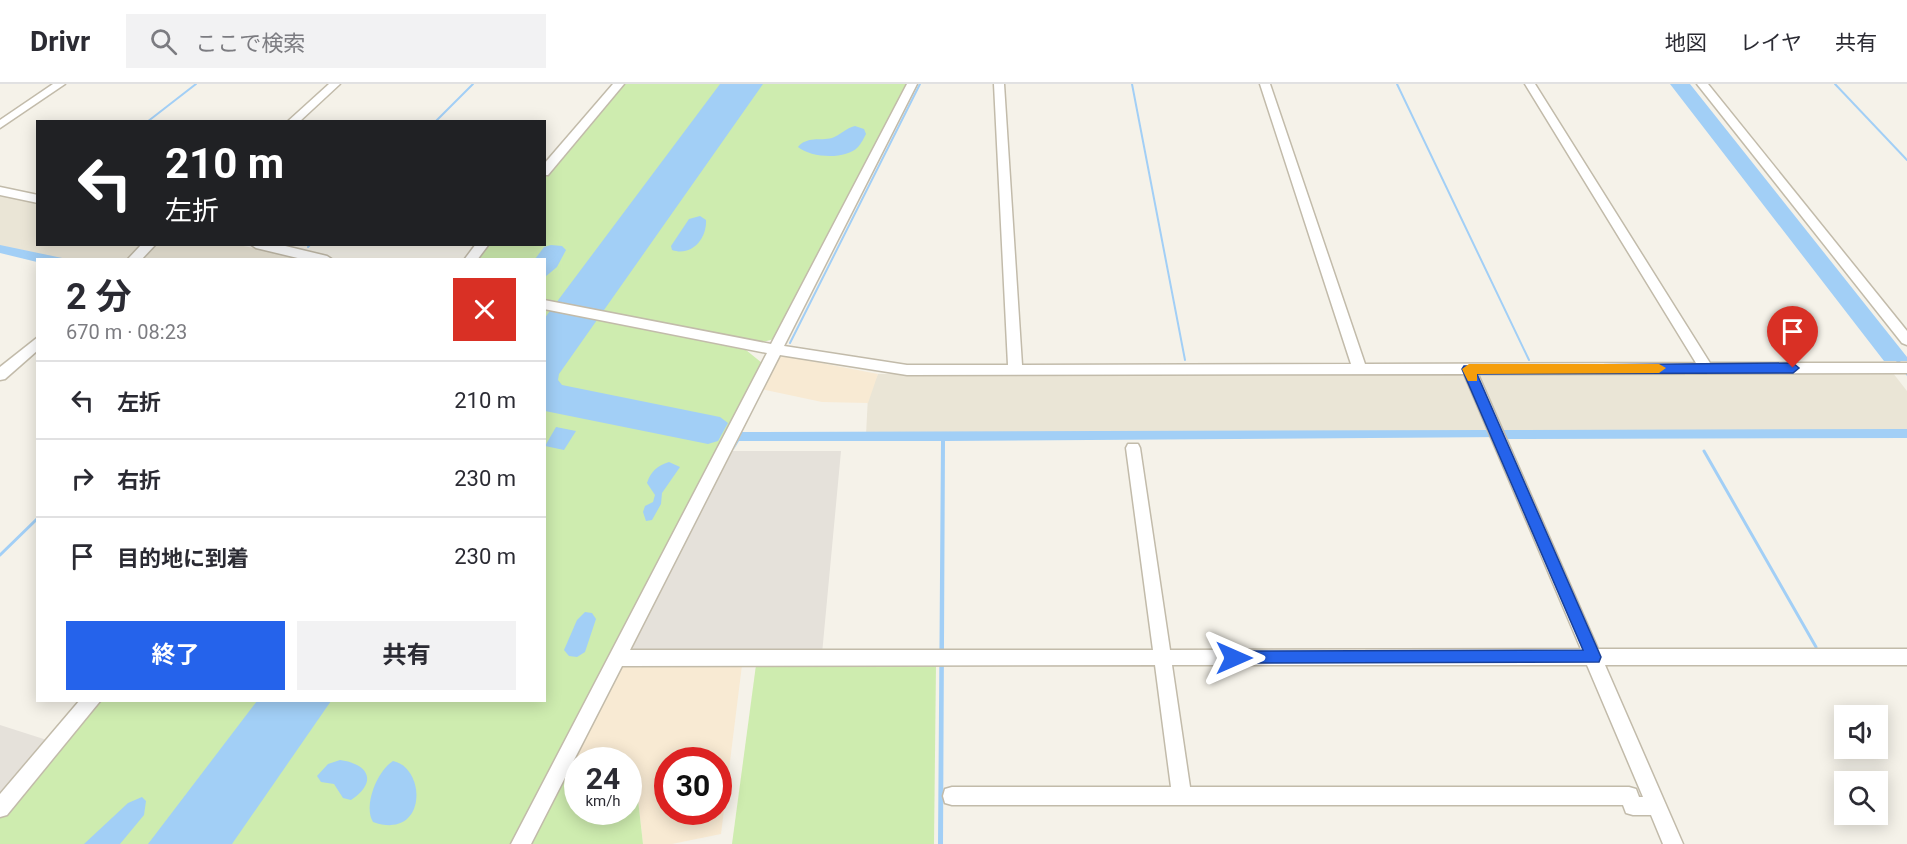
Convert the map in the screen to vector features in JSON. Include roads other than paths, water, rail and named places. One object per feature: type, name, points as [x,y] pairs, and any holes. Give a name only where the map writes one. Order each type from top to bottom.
[{"type":"street","points":[[0,125],[60,84]]},
{"type":"street","points":[[294,120],[335,84]]},
{"type":"street","points":[[546,170],[619,84]]},
{"type":"street","points":[[521,844],[912,84]]},
{"type":"street","points":[[999,84],[1015,370]]},
{"type":"street","points":[[1265,84],[1360,369]]},
{"type":"street","points":[[1530,84],[1706,368]]},
{"type":"street","points":[[1702,84],[1907,340]]},
{"type":"street","points":[[0,191],[36,199]]},
{"type":"street","points":[[135,258],[148,246]]},
{"type":"street","points":[[265,246],[318,258]]},
{"type":"street","points":[[472,258],[481,246]]},
{"type":"street","points":[[546,304],[879,368],[1015,370],[1902,368]]},
{"type":"street","points":[[0,375],[36,344]]},
{"type":"street","points":[[1469,369],[1674,844]]},
{"type":"street","points":[[1133,448],[1182,796]]},
{"type":"street","points":[[617,658],[1907,657]]},
{"type":"street","points":[[0,808],[90,702]]},
{"type":"street","points":[[952,796],[1629,796],[1633,806],[1657,806]]},
{"type":"water","points":[[720,84],[763,84],[559,374],[558,380],[562,385],[720,417],[728,423],[718,441],[708,444],[546,411],[546,316]]},
{"type":"water","points":[[1670,84],[1690,84],[1907,357],[1907,361],[1900,361],[1907,370],[1907,376],[1896,361],[1884,361]]},
{"type":"water","points":[[855,126],[864,129],[866,134],[858,147],[845,154],[820,155],[798,147],[805,141],[832,138]]},
{"type":"water","points":[[700,216],[706,220],[706,227],[697,244],[686,251],[672,250],[671,246],[689,219]]},
{"type":"water","points":[[0,245],[62,258],[36,258],[36,262],[0,253]]},
{"type":"water","points":[[562,246],[566,250],[557,267],[546,276],[546,258],[536,258],[544,247]]},
{"type":"water","points":[[556,427],[576,431],[564,450],[546,446]]},
{"type":"water","points":[[1907,429],[1907,438],[1508,439],[1506,437],[945,441],[943,844],[938,844],[941,441],[739,441],[733,451],[742,432],[1486,430],[1488,433],[1504,433],[1503,430]]},
{"type":"water","points":[[669,462],[680,467],[662,493],[661,504],[652,520],[646,521],[643,512],[645,506],[653,502],[655,495],[647,483],[650,475],[661,465]]},
{"type":"water","points":[[585,612],[592,613],[596,619],[585,652],[577,657],[569,656],[564,650],[577,620]]},
{"type":"water","points":[[256,702],[330,702],[232,844],[148,844]]},
{"type":"water","points":[[340,760],[358,765],[366,775],[365,787],[351,800],[343,798],[334,784],[321,782],[317,776],[328,764]]},
{"type":"water","points":[[393,761],[404,766],[412,776],[416,788],[416,801],[412,813],[404,821],[391,825],[373,822],[370,807],[373,789],[382,772]]},
{"type":"water","points":[[142,797],[146,801],[144,815],[120,844],[84,844],[128,803]]},
{"type":"waterway","points":[[150,120],[196,84]]},
{"type":"waterway","points":[[437,120],[473,84]]},
{"type":"waterway","points":[[790,343],[920,84]]},
{"type":"waterway","points":[[1132,84],[1185,360]]},
{"type":"waterway","points":[[1397,84],[1529,360]]},
{"type":"waterway","points":[[1835,84],[1907,160]]},
{"type":"waterway","points":[[1704,451],[1816,647]]},
{"type":"waterway","points":[[0,555],[36,520]]}]
